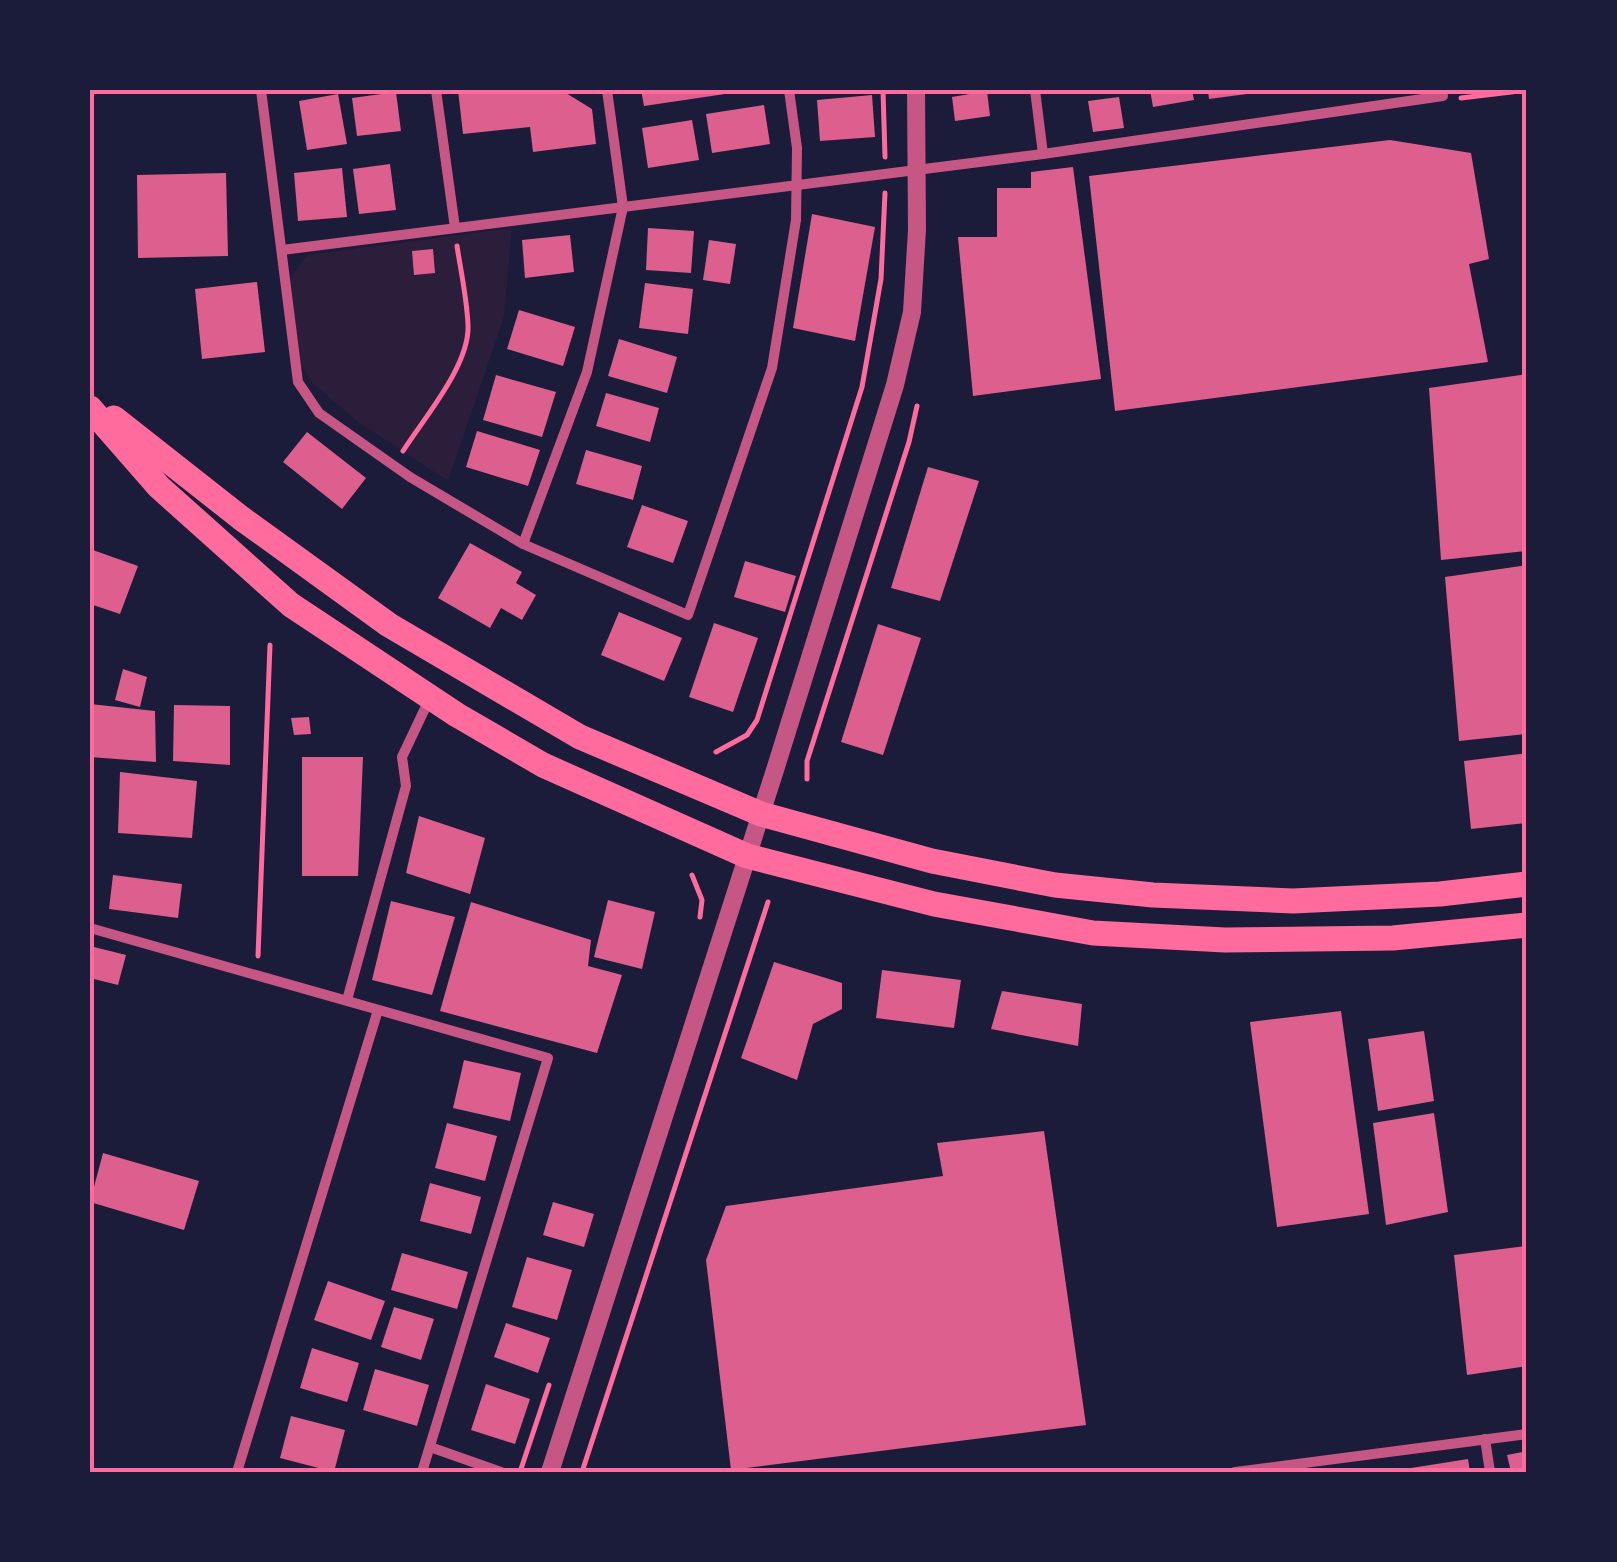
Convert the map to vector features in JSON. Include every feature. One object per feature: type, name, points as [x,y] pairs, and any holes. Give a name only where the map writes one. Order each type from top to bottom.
[{"type":"highway","points":[[90,399],[240,518],[389,625],[580,738],[761,814],[932,862],[1055,885],[1153,895],[1293,901],[1440,894],[1527,884]]},
{"type":"highway","points":[[90,408],[159,487],[291,604],[543,765],[747,856],[934,904],[1092,932],[1225,940],[1393,938],[1527,925]]},
{"type":"street","points":[[261,90],[298,382],[319,412],[393,465],[522,544],[688,615],[772,368],[796,220],[797,148],[789,90]]},
{"type":"street","points":[[436,90],[455,228]]},
{"type":"street","points":[[522,544],[586,372],[623,206],[608,90]]},
{"type":"street","points":[[550,1472],[895,385],[912,312],[916,90]]},
{"type":"street","points":[[1034,90],[1043,154]]},
{"type":"street","points":[[282,250],[1043,154],[1442,93]]},
{"type":"street","points":[[346,1000],[406,786],[402,757],[430,696]]},
{"type":"street","points":[[90,928],[548,1058],[422,1472]]},
{"type":"street","points":[[237,1472],[378,1010]]},
{"type":"street","points":[[1235,1472],[1326,1466],[1527,1434]]},
{"type":"street","points":[[1485,1439],[1490,1472]]},
{"type":"street","points":[[430,1447],[501,1472]]},
{"type":"path","points":[[716,752],[747,735],[757,720],[862,387],[881,279],[883,90]]},
{"type":"path","points":[[1442,93],[1464,98],[1527,90]]},
{"type":"path","points":[[393,465],[460,365],[466,346],[469,328],[455,228]]},
{"type":"path","points":[[257,974],[270,644]]},
{"type":"path","points":[[582,1472],[768,902]]},
{"type":"shaded area","points":[[512,228],[504,317],[448,481],[358,422],[312,383],[301,365],[289,279],[307,255]]},
{"type":"building","points":[[458,90],[561,90],[592,109],[596,144],[533,152],[530,127],[463,134]]},
{"type":"building","points":[[641,90],[724,90],[725,94],[644,106]]},
{"type":"building","points":[[1150,90],[1192,90],[1194,100],[1153,107]]},
{"type":"building","points":[[1208,90],[1262,90],[1262,92],[1209,99]]},
{"type":"building","points":[[987,91],[990,116],[955,121],[952,97]]},
{"type":"building","points":[[396,92],[401,131],[357,136],[352,98]]},
{"type":"building","points":[[338,94],[347,144],[307,150],[299,101]]},
{"type":"building","points":[[872,95],[875,137],[820,141],[817,100]]},
{"type":"building","points":[[1119,97],[1124,128],[1093,132],[1088,101]]},
{"type":"building","points":[[764,105],[770,144],[712,153],[706,114]]},
{"type":"building","points":[[692,120],[699,160],[648,168],[642,128]]},
{"type":"building","points":[[1390,140],[1471,153],[1489,259],[1469,264],[1488,362],[1115,411],[1089,176]]},
{"type":"building","points":[[390,164],[396,210],[359,214],[353,169]]},
{"type":"building","points":[[1073,167],[1101,379],[973,396],[958,237],[997,237],[997,188],[1031,188],[1031,172]]},
{"type":"building","points":[[342,168],[347,217],[298,221],[294,173]]},
{"type":"building","points":[[226,173],[228,256],[138,258],[137,175]]},
{"type":"building","points":[[812,214],[875,227],[855,341],[793,328]]},
{"type":"building","points":[[648,228],[694,231],[691,273],[646,270]]},
{"type":"building","points":[[570,235],[574,272],[525,278],[522,240]]},
{"type":"building","points":[[709,240],[736,244],[730,284],[703,280]]},
{"type":"building","points":[[433,249],[435,273],[414,275],[412,251]]},
{"type":"building","points":[[257,282],[265,352],[202,359],[195,289]]},
{"type":"building","points":[[645,283],[693,289],[688,334],[639,328]]},
{"type":"building","points":[[519,310],[575,327],[563,366],[507,349]]},
{"type":"building","points":[[619,339],[677,357],[667,393],[608,376]]},
{"type":"building","points":[[1527,374],[1527,551],[1441,560],[1429,388]]},
{"type":"building","points":[[496,375],[556,392],[542,437],[483,420]]},
{"type":"building","points":[[606,393],[659,408],[650,442],[596,426]]},
{"type":"building","points":[[477,431],[540,450],[528,486],[466,467]]},
{"type":"building","points":[[307,432],[366,478],[342,509],[283,462]]},
{"type":"building","points":[[586,450],[642,466],[633,500],[576,484]]},
{"type":"building","points":[[928,467],[979,481],[940,601],[891,588]]},
{"type":"building","points":[[642,505],[688,521],[673,563],[627,547]]},
{"type":"building","points":[[470,543],[522,572],[516,583],[536,595],[522,620],[501,608],[490,628],[438,598]]},
{"type":"building","points":[[90,549],[138,566],[120,614],[90,604]]},
{"type":"building","points":[[745,561],[796,576],[785,612],[734,597]]},
{"type":"building","points":[[1527,565],[1527,734],[1459,741],[1445,577]]},
{"type":"building","points":[[619,612],[682,638],[664,681],[601,655]]},
{"type":"building","points":[[714,623],[758,638],[733,712],[689,697]]},
{"type":"building","points":[[878,624],[921,638],[883,755],[841,742]]},
{"type":"building","points":[[123,669],[147,677],[140,707],[115,700]]},
{"type":"building","points":[[90,704],[155,711],[156,762],[90,757]]},
{"type":"building","points":[[174,705],[230,706],[230,765],[173,761]]},
{"type":"building","points":[[309,717],[311,734],[294,735],[291,718]]},
{"type":"building","points":[[1527,753],[1527,823],[1471,829],[1464,761]]},
{"type":"building","points":[[302,757],[363,757],[358,876],[302,876]]},
{"type":"building","points":[[120,772],[197,781],[192,838],[118,833]]},
{"type":"building","points":[[419,816],[485,838],[470,894],[406,873]]},
{"type":"building","points":[[113,875],[182,884],[178,918],[109,909]]},
{"type":"building","points":[[608,900],[655,912],[642,969],[594,957]]},
{"type":"building","points":[[391,901],[455,917],[432,995],[372,980]]},
{"type":"building","points":[[471,902],[591,940],[588,966],[622,975],[597,1053],[440,1011]]},
{"type":"building","points":[[90,946],[126,955],[118,985],[90,978]]},
{"type":"building","points":[[774,962],[842,983],[842,1009],[813,1024],[797,1080],[741,1058]]},
{"type":"building","points":[[882,970],[961,980],[954,1028],[876,1018]]},
{"type":"building","points":[[1002,991],[1082,1004],[1078,1046],[991,1029]]},
{"type":"building","points":[[1341,1011],[1369,1214],[1277,1227],[1250,1022]]},
{"type":"building","points":[[1424,1031],[1434,1101],[1378,1111],[1368,1039]]},
{"type":"building","points":[[464,1060],[521,1073],[510,1121],[453,1108]]},
{"type":"building","points":[[1434,1113],[1448,1212],[1386,1225],[1373,1123]]},
{"type":"building","points":[[447,1123],[497,1136],[485,1181],[435,1168]]},
{"type":"building","points":[[1044,1131],[1086,1425],[731,1470],[706,1260],[726,1206],[943,1176],[937,1143]]},
{"type":"building","points":[[103,1153],[199,1181],[184,1230],[90,1202]]},
{"type":"building","points":[[430,1183],[481,1197],[471,1234],[420,1221]]},
{"type":"building","points":[[553,1202],[594,1214],[584,1247],[543,1235]]},
{"type":"building","points":[[1527,1246],[1527,1366],[1467,1375],[1454,1255]]},
{"type":"building","points":[[402,1253],[468,1272],[457,1309],[391,1290]]},
{"type":"building","points":[[527,1257],[572,1270],[557,1320],[512,1307]]},
{"type":"building","points":[[328,1281],[385,1301],[371,1340],[314,1320]]},
{"type":"building","points":[[394,1307],[434,1319],[421,1360],[381,1347]]},
{"type":"building","points":[[506,1323],[550,1338],[538,1373],[494,1357]]},
{"type":"building","points":[[312,1348],[359,1363],[347,1402],[300,1388]]},
{"type":"building","points":[[375,1369],[429,1385],[417,1426],[363,1410]]},
{"type":"building","points":[[486,1384],[530,1399],[515,1444],[471,1430]]},
{"type":"building","points":[[291,1416],[345,1430],[334,1472],[280,1458]]},
{"type":"building","points":[[1527,1451],[1527,1472],[1511,1472],[1507,1455]]},
{"type":"building","points":[[1468,1459],[1470,1472],[1411,1472],[1411,1468]]}]
